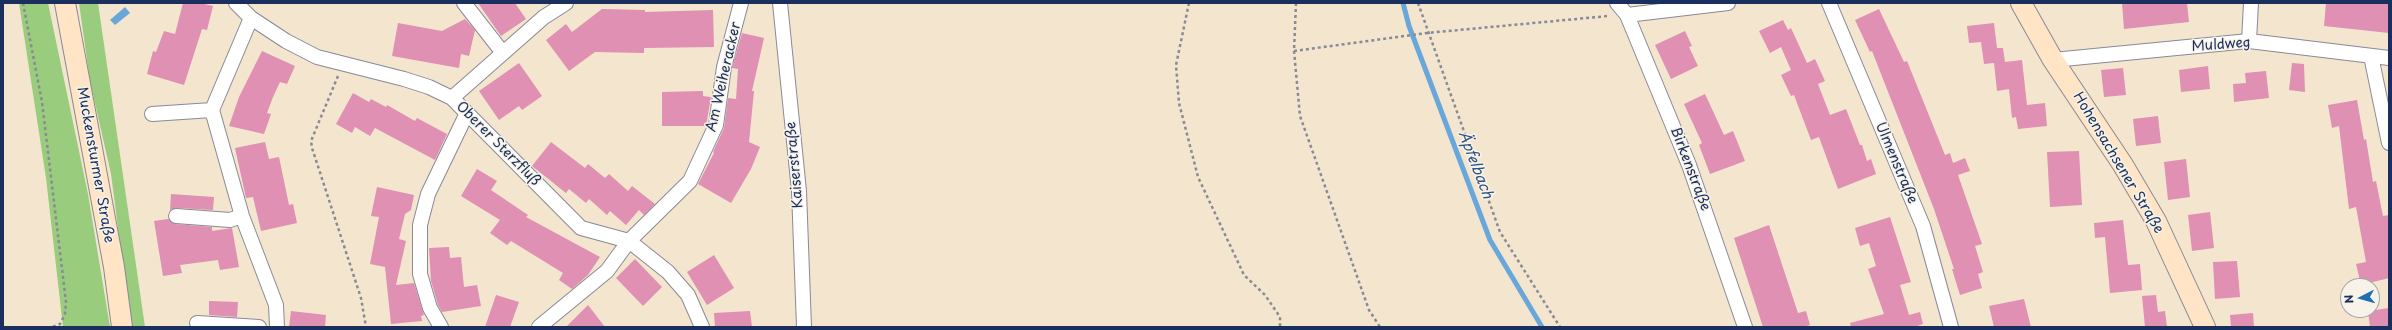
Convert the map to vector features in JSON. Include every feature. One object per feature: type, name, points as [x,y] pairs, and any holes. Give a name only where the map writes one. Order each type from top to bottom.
[{"type":"street","name":"Muckensturmer Straße","points":[[65,3],[114,267],[122,327]]},
{"type":"street","name":"Oberer Sterzfluß","points":[[236,3],[251,18],[298,48],[317,57],[343,65],[410,81],[429,87],[452,98],[581,228],[628,241],[668,272],[688,295],[702,327]]},
{"type":"street","points":[[464,3],[503,53]]},
{"type":"street","points":[[452,98],[544,17],[566,3]]},
{"type":"street","name":"Am Weiheracker","points":[[539,327],[607,271],[628,241],[690,181],[716,125],[724,67],[741,3]]},
{"type":"street","name":"Kaiserstraße","points":[[780,3],[799,191],[804,327]]},
{"type":"street","name":"Birkenstraße","points":[[1617,3],[1627,15],[1689,165],[1745,327]]},
{"type":"street","points":[[1627,15],[1728,3]]},
{"type":"street","name":"Ulmenstraße","points":[[1829,3],[1923,226],[1951,327]]},
{"type":"street","name":"Hohensachsener Straße","points":[[2021,3],[2053,60],[2123,165],[2156,221],[2205,327]]},
{"type":"street","points":[[2249,41],[2251,3]]},
{"type":"street","points":[[251,18],[212,110],[242,216],[276,305],[278,327]]},
{"type":"street","name":"Muldweg","points":[[2053,60],[2249,41],[2389,58]]},
{"type":"street","points":[[2371,56],[2389,143]]},
{"type":"street","points":[[152,114],[212,110]]},
{"type":"street","points":[[441,327],[430,308],[420,274],[420,225],[428,194],[467,113]]},
{"type":"street","points":[[176,216],[230,220],[242,216]]},
{"type":"street","points":[[196,323],[259,327]]},
{"type":"path","points":[[23,3],[42,102],[66,302],[65,314],[60,324],[52,327]]},
{"type":"path","points":[[1189,3],[1176,65],[1179,103],[1198,177],[1244,275],[1265,295],[1280,317],[1280,327]]},
{"type":"path","points":[[1296,3],[1294,51],[1300,116],[1369,310],[1380,327]]},
{"type":"path","points":[[1418,3],[1500,232],[1560,327]]},
{"type":"path","points":[[1294,51],[1428,33],[1627,15]]},
{"type":"path","points":[[343,65],[311,141],[361,298],[366,327]]},
{"type":"green space","points":[[19,3],[48,3],[88,194],[110,327],[63,327],[46,178]]},
{"type":"green space","points":[[79,3],[98,3],[145,327],[131,327],[111,174],[90,81]]},
{"type":"water","points":[[125,7],[130,13],[115,25],[110,20]]},
{"type":"building","points":[[183,3],[200,3],[213,6],[207,30],[202,29],[184,85],[147,74],[153,51],[156,52],[164,31],[175,34]]},
{"type":"building","points":[[478,3],[515,3],[526,19],[501,36]]},
{"type":"building","points":[[2122,3],[2187,3],[2189,22],[2124,29]]},
{"type":"building","points":[[2326,3],[2389,3],[2389,33],[2324,26]]},
{"type":"building","points":[[602,9],[645,10],[645,12],[713,10],[714,47],[644,48],[644,53],[595,52],[569,71],[546,40],[566,24],[572,32]]},
{"type":"building","points":[[1879,9],[1904,62],[1907,61],[1945,155],[1950,153],[1953,163],[1965,158],[1970,171],[1958,175],[1982,244],[1975,246],[1983,272],[1978,274],[1982,288],[1960,295],[1952,269],[1954,269],[1934,209],[1872,51],[1870,52],[1855,20]]},
{"type":"building","points":[[465,19],[475,30],[469,56],[461,54],[459,68],[392,56],[398,23],[442,31]]},
{"type":"building","points":[[1783,20],[1788,30],[1791,28],[1807,63],[1815,59],[1825,81],[1818,84],[1830,115],[1846,109],[1860,145],[1862,145],[1867,161],[1871,159],[1876,174],[1838,189],[1819,137],[1811,140],[1794,95],[1791,96],[1781,75],[1791,70],[1781,47],[1770,53],[1759,31]]},
{"type":"building","points":[[1994,23],[1997,48],[2003,48],[2005,62],[2022,60],[2027,105],[2045,103],[2047,126],[2018,129],[2016,117],[2012,118],[2009,89],[1997,91],[1994,63],[1984,64],[1981,42],[1969,43],[1967,26]]},
{"type":"building","points":[[1685,31],[1692,46],[1689,47],[1698,66],[1671,79],[1655,45]]},
{"type":"building","points":[[742,33],[764,38],[752,91],[754,91],[749,142],[760,147],[751,169],[731,203],[698,184],[714,153],[713,152],[724,128],[728,98],[736,99],[738,69],[732,68]]},
{"type":"building","points":[[262,51],[295,66],[287,84],[280,82],[273,97],[267,113],[271,114],[264,134],[229,126],[239,97]]},
{"type":"building","points":[[519,63],[542,96],[522,110],[519,106],[499,120],[479,91]]},
{"type":"building","points":[[2292,63],[2304,64],[2305,92],[2289,90]]},
{"type":"building","points":[[2208,66],[2210,89],[2181,92],[2179,70]]},
{"type":"building","points":[[2123,68],[2126,95],[2104,97],[2101,70]]},
{"type":"building","points":[[2266,71],[2269,98],[2234,102],[2233,84],[2246,83],[2245,73]]},
{"type":"building","points":[[703,91],[703,96],[711,97],[706,126],[662,126],[662,92]]},
{"type":"building","points":[[353,93],[369,102],[371,99],[386,107],[387,105],[415,121],[417,118],[447,134],[435,160],[375,128],[370,136],[355,127],[352,133],[336,124]]},
{"type":"building","points":[[1705,94],[1724,135],[1733,131],[1745,161],[1710,174],[1699,145],[1702,143],[1684,104]]},
{"type":"building","points":[[2357,100],[2364,140],[2366,139],[2373,182],[2376,181],[2383,216],[2389,215],[2389,278],[2380,280],[2380,278],[2359,278],[2356,264],[2366,262],[2356,207],[2349,209],[2339,126],[2332,128],[2328,105]]},
{"type":"building","points":[[2158,116],[2161,143],[2136,146],[2133,119]]},
{"type":"building","points":[[265,142],[269,159],[279,157],[289,205],[293,204],[297,223],[261,231],[253,197],[246,198],[235,148]]},
{"type":"building","points":[[551,142],[585,168],[588,164],[605,178],[609,174],[628,191],[632,186],[655,204],[644,215],[639,210],[626,225],[610,211],[607,215],[589,199],[586,203],[569,189],[566,193],[532,166]]},
{"type":"building","points":[[2079,151],[2082,205],[2050,207],[2047,152]]},
{"type":"building","points":[[2186,159],[2190,197],[2168,200],[2164,162]]},
{"type":"building","points":[[477,169],[497,181],[491,190],[528,215],[526,217],[600,257],[588,275],[572,289],[559,280],[563,273],[511,241],[507,245],[490,233],[500,220],[461,196]]},
{"type":"building","points":[[377,187],[414,195],[411,210],[405,214],[399,239],[406,241],[396,285],[414,283],[424,315],[421,316],[422,321],[391,324],[385,267],[370,264],[379,217],[371,216]]},
{"type":"building","points":[[171,194],[214,197],[213,210],[177,208],[170,210]]},
{"type":"building","points":[[2210,212],[2214,248],[2192,251],[2188,215]]},
{"type":"building","points":[[1890,217],[1911,282],[1900,285],[1909,315],[1920,312],[1923,324],[1914,327],[1851,327],[1850,323],[1884,314],[1868,269],[1876,266],[1869,243],[1860,246],[1855,228]]},
{"type":"building","points":[[168,219],[175,224],[212,227],[212,231],[232,228],[239,267],[220,270],[218,260],[180,265],[182,273],[163,276],[154,221]]},
{"type":"building","points":[[2123,220],[2128,265],[2140,264],[2142,290],[2110,293],[2105,237],[2095,238],[2094,223]]},
{"type":"building","points":[[1769,225],[1798,313],[1806,311],[1810,325],[1803,327],[1763,327],[1734,238]]},
{"type":"building","points":[[449,247],[450,258],[461,257],[464,287],[477,285],[481,306],[442,312],[438,305],[431,281],[429,248]]},
{"type":"building","points":[[714,255],[734,288],[707,305],[687,272]]},
{"type":"building","points":[[635,259],[662,287],[643,306],[616,278]]},
{"type":"building","points":[[2237,261],[2240,297],[2215,299],[2213,262]]},
{"type":"building","points":[[496,295],[519,302],[510,327],[485,327]]},
{"type":"building","points":[[2156,295],[2158,312],[2165,311],[2167,327],[2145,327],[2142,296]]},
{"type":"building","points":[[2024,299],[2031,327],[1994,327],[1989,306]]},
{"type":"building","points":[[209,301],[238,302],[237,317],[209,315]]},
{"type":"building","points":[[588,305],[605,327],[566,327]]},
{"type":"building","points":[[2389,308],[2389,327],[2370,327],[2369,318],[2380,318],[2380,309]]},
{"type":"building","points":[[291,311],[326,315],[325,327],[289,327]]},
{"type":"building","points":[[750,311],[752,327],[715,327],[714,313]]},
{"type":"building","points":[[2253,313],[2254,327],[2231,327],[2230,315]]},
{"type":"waterway","name":"Äpfelbach","points":[[1403,3],[1409,26],[1490,240],[1542,327]]}]
